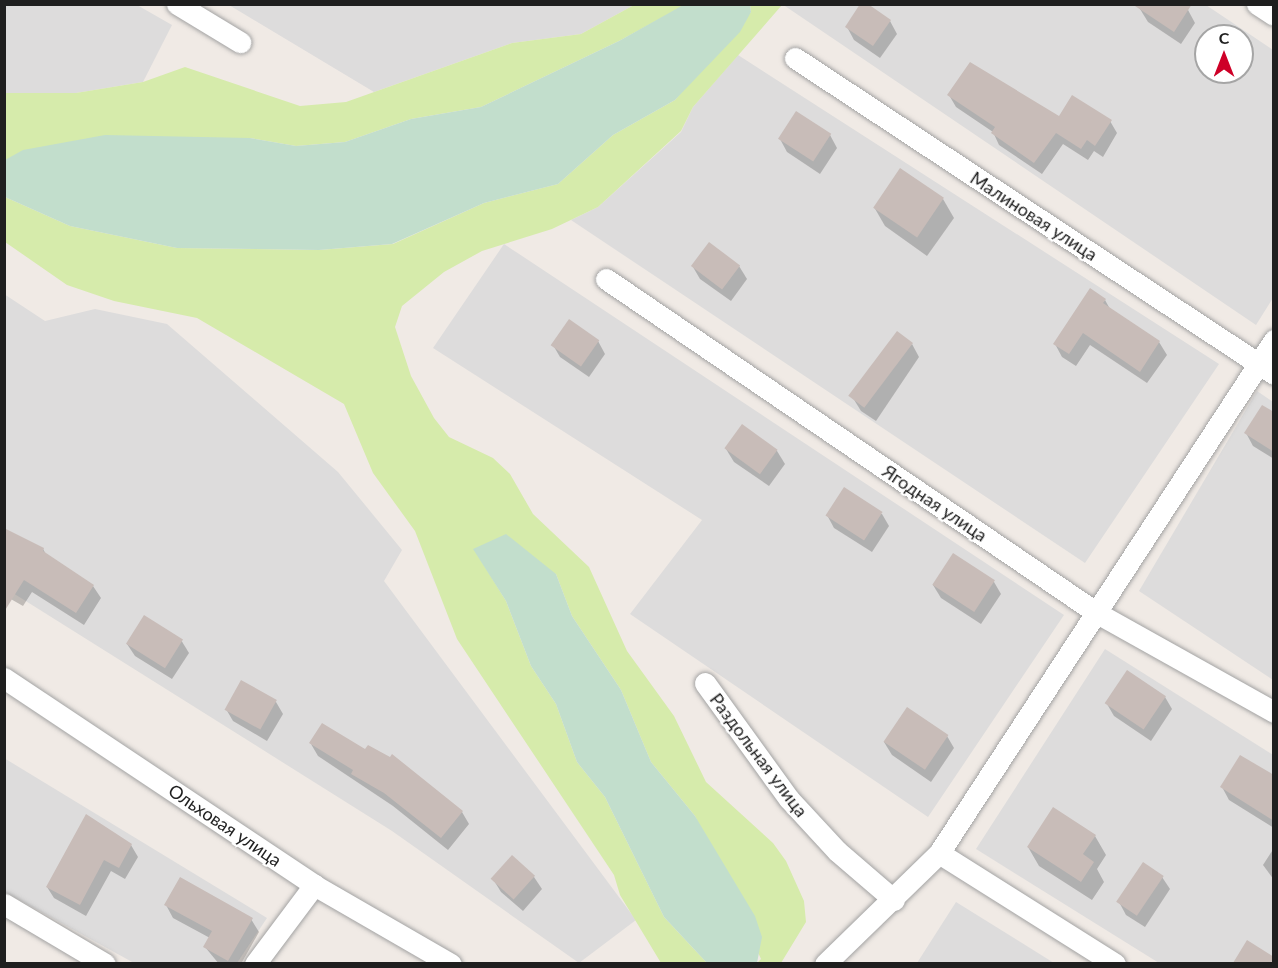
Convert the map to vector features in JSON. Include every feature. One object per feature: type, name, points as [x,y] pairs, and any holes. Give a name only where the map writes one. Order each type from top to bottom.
[{"type":"street","points":[[177,4],[240,42]]},
{"type":"street","points":[[1257,4],[1274,15]]},
{"type":"street","name":"Малиновая улица","points":[[795,58],[1265,369]]},
{"type":"street","name":"Ягодная улица","points":[[606,279],[1097,613],[1274,712]]},
{"type":"street","points":[[825,963],[894,900],[939,854],[1097,613],[1265,369],[1274,340]]},
{"type":"street","name":"Ольховая улица","points":[[4,678],[314,885],[451,963]]},
{"type":"street","name":"Раздольная улица","points":[[705,683],[789,799],[837,851],[894,900]]},
{"type":"street","points":[[939,854],[1115,963]]},
{"type":"street","points":[[255,963],[314,885]]},
{"type":"street","points":[[4,904],[105,963]]},
{"type":"shaded area","points":[[782,4],[1206,5],[1234,24],[1194,24],[1194,84],[1254,84],[1254,37],[1273,50],[1273,298],[1256,325]]},
{"type":"shaded area","points":[[4,5],[137,5],[172,25],[143,82],[76,93],[5,93]]},
{"type":"shaded area","points":[[229,5],[634,5],[581,34],[512,43],[374,92]]},
{"type":"shaded area","points":[[738,55],[1219,364],[1085,563],[571,220],[598,207],[681,132],[693,107]]},
{"type":"shaded area","points":[[504,244],[1064,615],[928,817],[630,614],[702,520],[433,348]]},
{"type":"shaded area","points":[[4,294],[45,321],[95,309],[167,324],[338,472],[402,550],[384,581],[636,920],[579,963],[392,831],[5,588]]},
{"type":"shaded area","points":[[1257,391],[1273,402],[1273,680],[1139,591]]},
{"type":"shaded area","points":[[1105,649],[1273,755],[1273,963],[1159,963],[976,849]]},
{"type":"shaded area","points":[[4,758],[267,918],[237,963],[134,963],[5,892]]},
{"type":"shaded area","points":[[956,902],[1054,963],[917,963]]},
{"type":"green space","points":[[685,4],[750,5],[751,12],[740,32],[675,100],[613,135],[558,184],[484,203],[392,244],[319,250],[177,248],[70,226],[5,197],[5,160],[23,150],[105,135],[250,138],[296,146],[345,142],[411,119],[481,107],[619,41]]},
{"type":"green space","points":[[634,5],[685,5],[619,41],[481,107],[411,119],[345,142],[296,146],[250,138],[5,160],[5,93],[76,93],[143,82],[185,67],[300,106],[346,102],[512,43],[581,34]]},
{"type":"green space","points":[[750,5],[782,5],[693,107],[681,131],[598,207],[552,229],[482,251],[444,272],[402,306],[395,327],[411,376],[434,418],[449,437],[493,458],[510,474],[533,514],[589,567],[627,651],[674,716],[706,782],[773,843],[786,861],[804,901],[806,922],[781,963],[757,963],[761,959],[695,816],[651,762],[621,690],[572,616],[556,574],[474,549],[506,601],[531,666],[556,704],[577,762],[605,797],[664,917],[707,963],[661,963],[620,895],[614,875],[457,639],[415,531],[373,473],[344,404],[197,318],[114,301],[67,285],[5,242],[5,197],[70,226],[177,248],[319,250],[393,244],[484,203],[558,184],[613,135],[675,100],[751,12]]},
{"type":"green space","points":[[506,534],[556,574],[572,616],[621,690],[651,762],[695,816],[755,916],[762,937],[757,963],[707,963],[664,917],[605,797],[577,762],[556,704],[531,666],[506,601],[473,549]]},
{"type":"building","points":[[860,4],[868,4],[891,20],[873,46],[845,27]]},
{"type":"building","points":[[1132,4],[1192,4],[1174,32]]},
{"type":"building","points":[[970,62],[1059,116],[1072,95],[1112,120],[1095,146],[1087,140],[1081,149],[1056,133],[1034,163],[991,133],[995,127],[947,95]]},
{"type":"building","points":[[796,111],[831,134],[813,162],[778,139]]},
{"type":"building","points":[[900,168],[944,198],[917,237],[873,208]]},
{"type":"building","points":[[709,242],[740,265],[722,289],[691,266]]},
{"type":"building","points":[[1090,288],[1106,299],[1103,303],[1160,341],[1140,372],[1083,333],[1069,354],[1053,344]]},
{"type":"building","points":[[569,319],[599,340],[581,366],[551,345]]},
{"type":"building","points":[[897,331],[913,343],[864,408],[848,396]]},
{"type":"building","points":[[1262,405],[1274,412],[1274,452],[1244,433]]},
{"type":"building","points":[[742,424],[778,450],[760,474],[724,448]]},
{"type":"building","points":[[844,487],[883,512],[864,541],[825,516]]},
{"type":"building","points":[[4,528],[44,548],[43,551],[94,585],[76,613],[24,580],[4,612]]},
{"type":"building","points":[[953,553],[995,580],[974,612],[932,585]]},
{"type":"building","points":[[144,615],[183,639],[165,668],[126,644]]},
{"type":"building","points":[[1127,670],[1166,696],[1144,729],[1105,703]]},
{"type":"building","points":[[241,680],[277,700],[260,730],[225,710]]},
{"type":"building","points":[[907,707],[948,735],[925,770],[884,742]]},
{"type":"building","points":[[322,723],[365,749],[368,745],[390,757],[392,754],[463,811],[441,838],[384,793],[351,774],[353,770],[309,743]]},
{"type":"building","points":[[1240,755],[1274,775],[1274,821],[1220,787]]},
{"type":"building","points":[[1053,807],[1096,835],[1083,854],[1094,862],[1081,882],[1027,847]]},
{"type":"building","points":[[86,814],[132,844],[119,868],[104,860],[80,905],[46,887]]},
{"type":"building","points":[[512,855],[535,876],[514,900],[491,879]]},
{"type":"building","points":[[1143,862],[1164,876],[1137,916],[1116,902]]},
{"type":"building","points":[[180,877],[253,918],[228,961],[203,947],[212,931],[164,905]]},
{"type":"building","points":[[1247,940],[1274,957],[1274,963],[1233,963]]}]
